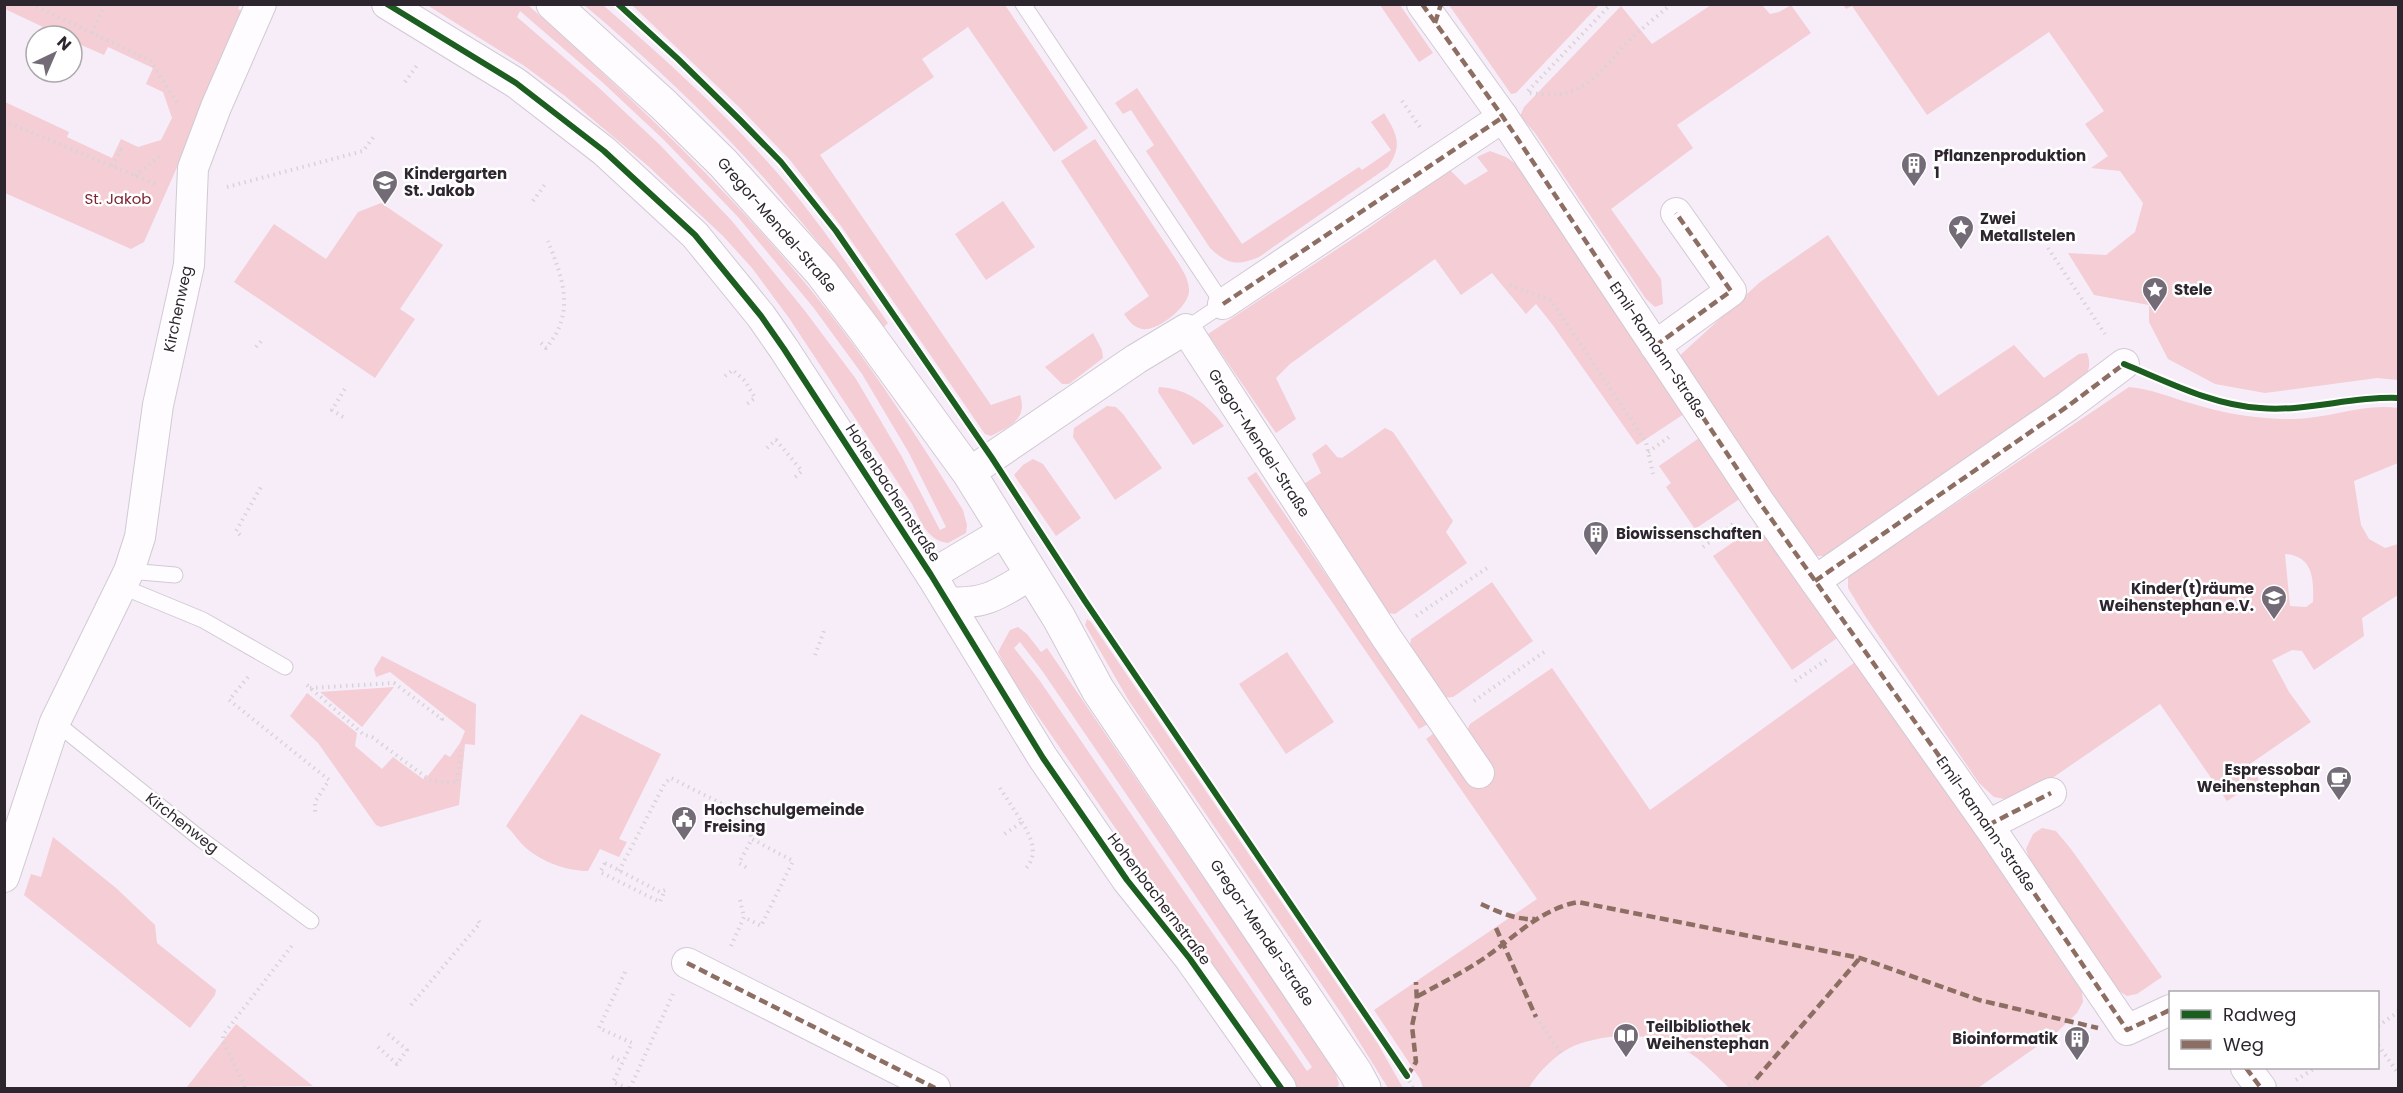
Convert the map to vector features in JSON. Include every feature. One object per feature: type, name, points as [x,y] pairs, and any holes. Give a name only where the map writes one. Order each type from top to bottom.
[{"type":"street","name":"Kirchenweg","points":[[4,877],[55,722],[126,579],[140,537],[158,405],[189,265],[193,168],[216,107],[261,4]]},
{"type":"street","name":"Hohenbachernstraße","points":[[387,4],[516,83],[604,151],[695,235],[767,324],[931,575],[1043,758],[1127,880],[1190,959],[1281,1089]]},
{"type":"street","name":"Gregor-Mendel-Straße","points":[[554,4],[664,105],[723,163],[821,272],[969,473],[1032,574],[1098,690],[1356,1073],[1364,1089]]},
{"type":"street","name":"Emil-Ramann-Straße","points":[[1422,4],[1503,117],[1815,581],[1988,825],[2127,1030],[2169,1010]]},
{"type":"street","points":[[1222,304],[1503,117]]},
{"type":"street","points":[[1655,346],[1731,291],[1676,213]]},
{"type":"street","name":"Gregor-Mendel-Straße","points":[[1186,329],[1386,637],[1479,773]]},
{"type":"street","points":[[969,473],[1136,359],[1186,329]]},
{"type":"street","points":[[1815,581],[2068,406],[2124,364]]},
{"type":"street","name":"Hohenbachernstraße","points":[[931,575],[1005,531]]},
{"type":"street","points":[[948,602],[979,602],[1032,574]]},
{"type":"street","points":[[1988,825],[2052,793]]},
{"type":"street","points":[[687,963],[935,1089]]},
{"type":"street","points":[[2247,1069],[2261,1089]]},
{"type":"lane","points":[[1023,4],[1222,304],[1186,329]]},
{"type":"lane","points":[[126,579],[175,574]]},
{"type":"lane","points":[[126,579],[285,667]]},
{"type":"lane","name":"Kirchenweg","points":[[55,722],[210,846],[311,921]]},
{"type":"path","points":[[31,4],[151,61],[183,113]]},
{"type":"path","points":[[92,33],[105,4]]},
{"type":"path","points":[[1541,77],[1611,4]]},
{"type":"path","points":[[1526,93],[1557,95],[1574,91],[1603,70],[1627,42],[1671,4]]},
{"type":"path","points":[[4,122],[191,199],[363,151],[375,135]]},
{"type":"path","points":[[112,166],[121,150],[117,149]]},
{"type":"path","points":[[135,176],[161,154]]},
{"type":"path","points":[[533,201],[546,183]]},
{"type":"path","points":[[541,343],[546,348],[557,336],[565,307],[563,280],[548,241]]},
{"type":"path","points":[[2048,248],[2124,364],[2193,393],[2230,405],[2261,409],[2304,407],[2351,399],[2398,398]]},
{"type":"path","points":[[1510,285],[1551,300],[1646,442],[1653,474]]},
{"type":"path","points":[[256,347],[264,338]]},
{"type":"path","points":[[724,376],[733,370],[745,381],[755,398],[747,404]]},
{"type":"path","points":[[343,417],[332,410],[346,387]]},
{"type":"path","points":[[767,448],[776,440],[794,460],[802,471],[793,479]]},
{"type":"path","points":[[240,535],[236,531],[262,486]]},
{"type":"path","points":[[1386,637],[1490,566]]},
{"type":"path","points":[[815,655],[824,631]]},
{"type":"path","points":[[1443,722],[1547,650]]},
{"type":"path","points":[[265,656],[229,700],[329,780],[315,802],[315,813]]},
{"type":"path","points":[[285,667],[364,735],[372,737],[431,781],[457,783],[461,750]]},
{"type":"path","points":[[310,687],[394,683],[442,719],[440,723]]},
{"type":"path","points":[[304,768],[308,763]]},
{"type":"path","points":[[619,871],[665,783],[671,778],[744,815],[752,839],[793,861],[761,926],[744,917]]},
{"type":"path","points":[[1000,788],[1029,833],[1034,850],[1032,862],[1026,868]]},
{"type":"path","points":[[1003,834],[1022,822]]},
{"type":"path","points":[[640,831],[646,834]]},
{"type":"path","points":[[749,869],[739,863],[752,839]]},
{"type":"path","points":[[605,863],[619,871],[660,892],[665,890],[660,902],[600,872],[605,863]]},
{"type":"path","points":[[726,956],[744,917],[740,900]]},
{"type":"path","points":[[411,1005],[441,965],[480,923],[477,918]]},
{"type":"path","points":[[245,1087],[223,1041],[223,1035],[311,921]]},
{"type":"path","points":[[625,972],[599,1028],[632,1043],[613,1082],[628,1089],[687,963]]},
{"type":"path","points":[[2379,1025],[2398,1012]]},
{"type":"path","points":[[1536,1017],[1562,1054]]},
{"type":"path","points":[[378,1047],[397,1064],[407,1050],[388,1034]]},
{"type":"path","points":[[2379,1045],[2398,1073]]},
{"type":"path","points":[[612,1057],[623,1062]]},
{"type":"path","points":[[2292,1083],[2313,1069]]},
{"type":"path","points":[[1407,1076],[1413,1089]]},
{"type":"path","points":[[1744,1089],[1756,1079]]},
{"type":"green space","name":"St. Jakob","points":[[5,4],[240,4],[238,9],[245,13],[144,242],[131,249],[5,193],[5,102],[69,132],[67,137],[112,158],[121,139],[138,147],[161,140],[172,118],[163,92],[146,84],[153,68],[108,47],[104,55],[84,46],[84,24],[37,24],[5,9]]},
{"type":"green space","points":[[427,5],[528,5],[688,155],[764,235],[851,342],[917,437],[963,510],[967,525],[966,533],[948,543],[930,534],[789,318],[752,268],[723,236],[648,166],[565,96],[523,65]],"holes":[[[520,11],[601,81],[664,140],[738,217],[813,307],[862,374],[909,453],[946,527],[940,530],[902,457],[856,379],[805,311],[732,221],[659,144],[597,86],[517,17]]]},
{"type":"green space","points":[[584,5],[603,5],[698,91],[765,159],[800,200],[838,252],[888,323],[884,327],[780,196],[722,132],[677,88]]},
{"type":"green space","points":[[632,5],[1005,5],[1088,128],[1054,152],[968,27],[922,59],[934,77],[820,155],[991,405],[1020,395],[1022,410],[1016,421],[991,436],[985,434],[841,226],[790,160],[740,108]]},
{"type":"green space","points":[[1380,5],[1400,5],[1433,53],[1419,62]]},
{"type":"green space","points":[[1449,5],[1599,5],[1516,93],[1511,94]]},
{"type":"green space","points":[[1711,5],[1762,5],[1770,14],[1791,5],[1811,33],[1677,125],[1693,148],[1611,209],[1661,279],[1663,304],[1655,307],[1646,299],[1535,133],[1520,116],[1524,107],[1621,6],[1652,44]]},
{"type":"green space","points":[[1843,5],[2398,5],[2398,380],[2377,378],[2265,393],[2215,384],[2168,359],[2149,322],[2149,305],[2094,295],[2068,253],[2106,255],[2135,232],[2143,203],[2120,171],[2091,168],[2108,156],[2085,124],[2104,111],[2049,32],[1927,115],[1852,6],[1846,9]]},
{"type":"green space","points":[[1137,88],[1242,244],[1359,167],[1362,170],[1391,150],[1371,122],[1384,113],[1395,134],[1396,152],[1388,167],[1259,257],[1239,263],[1228,261],[1210,248],[1146,151],[1154,145],[1131,110],[1123,114],[1115,103]]},
{"type":"green space","points":[[1095,139],[1173,255],[1187,280],[1188,296],[1179,310],[1164,322],[1148,329],[1136,327],[1124,314],[1149,296],[1061,161]]},
{"type":"green space","points":[[1490,151],[1516,164],[1687,412],[1637,445],[1536,304],[1526,314],[1492,273],[1461,295],[1435,259],[1290,364],[1276,378],[1296,419],[1276,433],[1208,334],[1366,230],[1450,170],[1465,185],[1488,171],[1477,157]]},
{"type":"green space","points":[[1003,201],[1035,247],[986,280],[955,234]]},
{"type":"green space","points":[[381,203],[443,245],[400,309],[415,319],[375,378],[234,282],[274,224],[326,259],[358,212]]},
{"type":"green space","points":[[1828,235],[1938,396],[2014,345],[2044,378],[2079,354],[2087,353],[2089,363],[2085,380],[1829,556],[1815,556],[1676,359],[1760,282]]},
{"type":"green space","points":[[1093,333],[1102,350],[1103,358],[1069,384],[1062,384],[1045,367]]},
{"type":"green space","points":[[1159,387],[1188,394],[1210,410],[1224,426],[1193,445],[1158,392]]},
{"type":"green space","points":[[2129,387],[2152,391],[2214,410],[2264,418],[2303,419],[2371,408],[2398,408],[2398,463],[2354,481],[2361,525],[2369,539],[2385,548],[2398,544],[2398,595],[2362,618],[2364,636],[2314,670],[2302,651],[2292,650],[2272,660],[2289,692],[2311,722],[2250,764],[2259,780],[2227,801],[2160,704],[2045,783],[2010,800],[1994,797],[1979,783],[1865,616],[1848,588],[1848,576]],"holes":[[[2285,554],[2294,556],[2306,564],[2312,577],[2313,602],[2306,607],[2290,606]]]},
{"type":"green space","points":[[1107,406],[1116,407],[1123,414],[1162,468],[1115,500],[1073,437],[1074,428]]},
{"type":"green space","points":[[1385,428],[1393,432],[1453,521],[1446,532],[1467,563],[1395,614],[1382,612],[1299,487],[1321,473],[1312,454],[1326,444],[1337,457],[1342,458]]},
{"type":"green space","points":[[1702,436],[1744,496],[1695,529],[1666,487],[1671,483],[1659,466]]},
{"type":"green space","points":[[1033,459],[1043,464],[1081,518],[1056,536],[1014,475],[1023,465]]},
{"type":"green space","points":[[1256,472],[1428,724],[1419,729],[1247,478]]},
{"type":"green space","points":[[1761,523],[1840,636],[1792,670],[1713,556]]},
{"type":"green space","points":[[1492,582],[1533,641],[1453,697],[1441,698],[1409,651],[1411,639]]},
{"type":"green space","points":[[1087,619],[1378,1044],[1403,1088],[1388,1088],[1343,1016],[1129,701],[1085,625]]},
{"type":"green space","points":[[1018,627],[1027,634],[1041,652],[1047,648],[1335,1071],[1339,1084],[1337,1088],[1298,1088],[1279,1065],[1011,677],[998,652],[1010,630]],"holes":[[[1020,642],[1043,672],[1312,1067],[1307,1071],[1040,681],[1014,648]]]},
{"type":"green space","points":[[1287,652],[1334,722],[1286,754],[1239,684]]},
{"type":"green space","points":[[382,656],[476,704],[475,745],[465,744],[459,805],[381,827],[376,825],[318,743],[290,716],[307,693],[357,733],[355,746],[382,769],[393,757],[423,779],[427,777],[445,754],[450,757],[465,731],[390,672],[376,677],[374,669]]},
{"type":"green space","points":[[1858,660],[2082,992],[2083,1002],[2077,1013],[2056,1033],[1978,1088],[1729,1088],[1698,1059],[1676,1045],[1652,1038],[1626,1036],[1587,1041],[1569,1048],[1549,1063],[1529,1088],[1423,1088],[1420,1079],[1374,1010],[1537,899],[1426,739],[1434,733],[1466,733],[1470,724],[1552,668],[1650,810]]},
{"type":"green space","points":[[394,687],[362,727],[320,692]]},
{"type":"green space","points":[[581,714],[661,754],[619,839],[627,842],[619,857],[600,849],[588,871],[563,867],[539,858],[526,848],[506,826]]},
{"type":"green space","points":[[2042,828],[2056,831],[2071,849],[2162,977],[2137,994],[2127,996],[2116,989],[2032,867],[2026,849],[2033,834]]},
{"type":"green space","points":[[53,837],[116,888],[155,925],[157,943],[216,990],[215,995],[190,1028],[24,895],[31,874],[41,877]]},
{"type":"green space","points":[[236,1024],[313,1086],[187,1087]]},
{"type":"marked path","points":[[1422,4],[1503,117],[1760,503],[1988,825],[2127,1030],[2169,1010]]},
{"type":"marked path","points":[[1435,23],[1441,4]]},
{"type":"marked path","points":[[1223,304],[1503,117]]},
{"type":"marked path","points":[[1655,346],[1731,291],[1676,213]]},
{"type":"marked path","points":[[1815,581],[2068,406],[2124,364]]},
{"type":"marked path","points":[[1988,825],[2051,793]]},
{"type":"marked path","points":[[1418,996],[1475,964],[1539,918],[1551,911],[1578,902],[1860,958],[1979,1000],[2098,1028]]},
{"type":"marked path","points":[[1481,904],[1514,917],[1535,919]]},
{"type":"marked path","points":[[1496,928],[1536,1017]]},
{"type":"marked path","points":[[1756,1079],[1860,958]]},
{"type":"marked path","points":[[687,963],[935,1088]]},
{"type":"marked path","points":[[1407,1076],[1416,1062],[1412,1026],[1417,1003],[1416,982]]},
{"type":"marked path","points":[[2247,1069],[2261,1088]]},
{"type":"cycle path","points":[[387,4],[516,83],[604,151],[695,235],[761,316],[784,349],[931,575],[1043,758],[1127,880],[1190,959],[1281,1088]]},
{"type":"cycle path","points":[[618,4],[678,59],[781,162],[836,231],[992,458],[1085,601],[1407,1076]]},
{"type":"cycle path","points":[[2124,364],[2190,392],[2242,406],[2278,409],[2364,399],[2398,398]]},
{"type":"place","name":"Pflanzenproduktion 1","points":[[1914,188]]},
{"type":"place","name":"Kindergarten St. Jakob","points":[[385,206]]},
{"type":"place","name":"Zwei Metallstelen","points":[[1961,251]]},
{"type":"place","name":"Stele","points":[[2155,313]]},
{"type":"place","name":"Biowissenschaften","points":[[1596,557]]},
{"type":"place","name":"Kinder(t)räume Weihenstephan e.V.","points":[[2274,621]]},
{"type":"place","name":"Espressobar Weihenstephan","points":[[2339,802]]},
{"type":"place","name":"Hochschulgemeinde Freising","points":[[684,842]]},
{"type":"place","name":"Teilbibliothek Weihenstephan","points":[[1626,1059]]},
{"type":"place","name":"Bioinformatik","points":[[2077,1062]]}]
